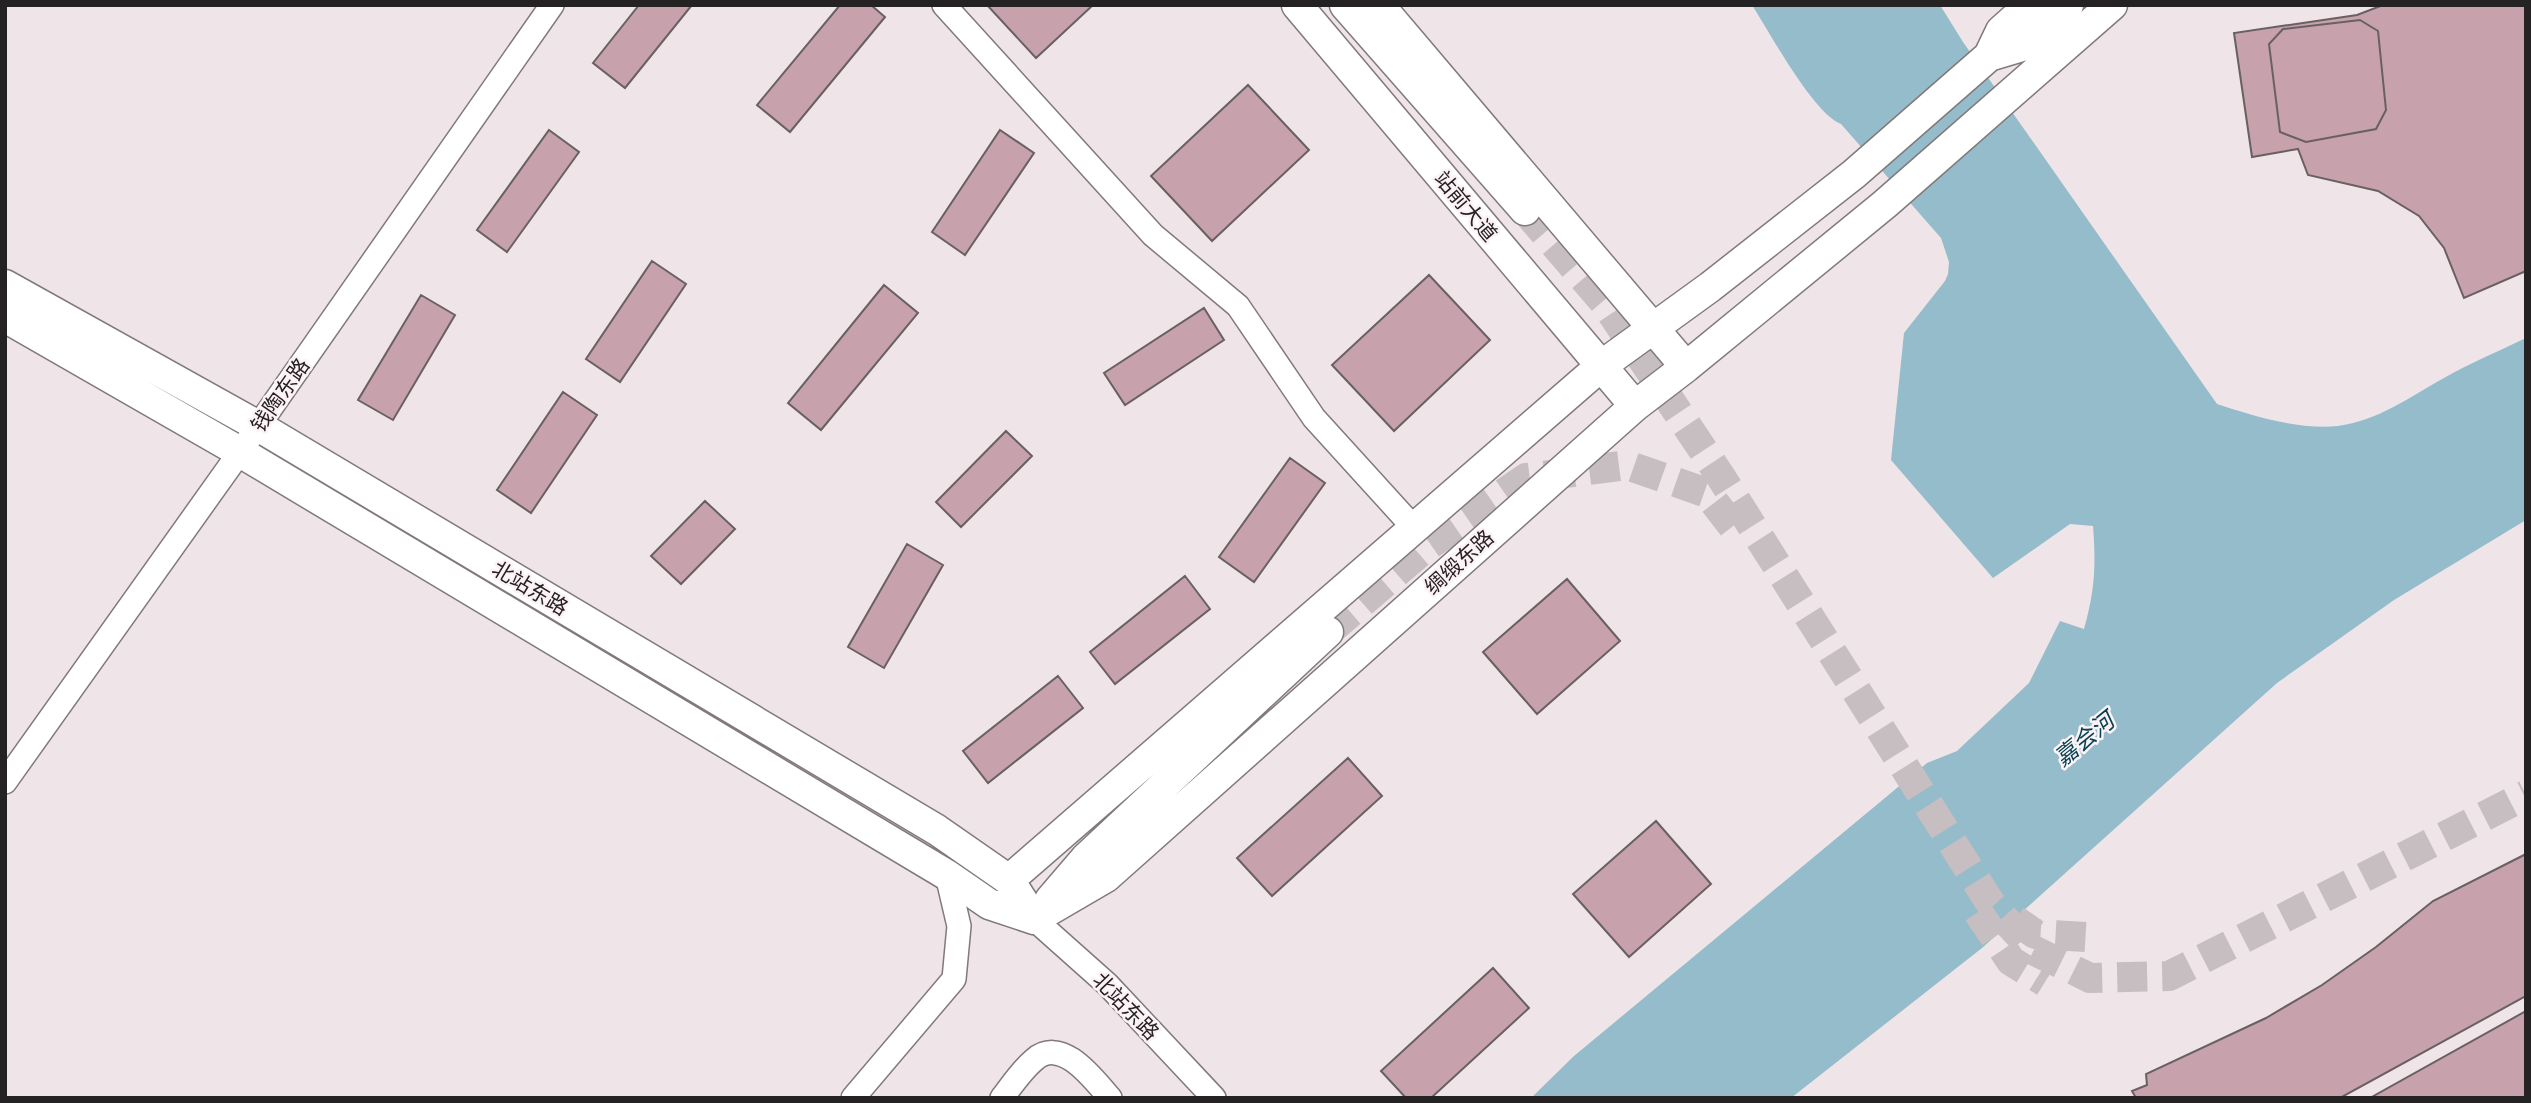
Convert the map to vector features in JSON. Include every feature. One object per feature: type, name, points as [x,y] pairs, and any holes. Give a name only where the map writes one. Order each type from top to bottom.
[{"type":"main road","name":"站前大道","points":[[1297,5],[1635,406]]},
{"type":"main road","points":[[1345,5],[1525,210]]},
{"type":"main road","points":[[1378,5],[1686,367]]},
{"type":"main road","points":[[1009,880],[1601,366],[1710,287],[1854,174],[1989,55],[2001,31],[2030,5]]},
{"type":"main road","points":[[1989,55],[2019,47],[2068,5]]},
{"type":"main road","name":"绸缎东路","points":[[1034,919],[1106,877],[1635,406],[1885,204],[2112,5]]},
{"type":"main road","name":"北站东路","points":[[5,285],[258,426],[937,830],[1009,880],[1034,919]]},
{"type":"main road","name":"北站东路","points":[[5,317],[240,452],[947,875],[989,904],[1034,919]]},
{"type":"main road","points":[[1034,919],[1086,858],[1328,632]]},
{"type":"street","name":"钱陶东路","points":[[5,782],[240,452],[552,5]]},
{"type":"street","points":[[944,5],[1153,235],[1238,306],[1314,418],[1414,528]]},
{"type":"street","points":[[853,1098],[954,978],[959,926],[947,875]]},
{"type":"street","name":"北站东路","points":[[1034,919],[1107,984],[1214,1098]]},
{"type":"street","points":[[1015,1093],[1036,1057],[1055,1052],[1074,1060],[1110,1098]]},
{"type":"water","name":"嘉会河","points":[[1752,5],[1940,5],[1963,42],[2217,404],[2292,424],[2338,426],[2366,419],[2393,407],[2464,367],[2526,338],[2526,520],[2394,600],[2277,683],[1982,948],[1791,1098],[1531,1098],[1574,1056],[1927,763],[1957,751],[2029,683],[2060,621],[2084,629],[2090,602],[2094,566],[2093,526],[2070,524],[1993,578],[1891,460],[1904,333],[1945,281],[1949,262],[1941,238],[1841,124],[1830,117],[1805,89]]},
{"type":"building","points":[[639,5],[692,5],[625,88],[593,63]]},
{"type":"building","points":[[840,5],[871,5],[885,17],[790,132],[757,105]]},
{"type":"building","points":[[987,5],[1093,5],[1036,58]]},
{"type":"building","points":[[2383,5],[2526,5],[2526,271],[2464,298],[2444,248],[2419,216],[2378,191],[2308,175],[2298,149],[2252,157],[2234,33],[2357,15]]},
{"type":"building","points":[[2360,20],[2378,31],[2386,110],[2376,129],[2306,142],[2280,132],[2269,44],[2283,29]]},
{"type":"building","points":[[1248,85],[1309,150],[1212,241],[1151,176]]},
{"type":"building","points":[[549,130],[579,152],[507,252],[477,230]]},
{"type":"building","points":[[1000,130],[1034,153],[965,255],[932,232]]},
{"type":"building","points":[[652,261],[686,284],[620,382],[586,359]]},
{"type":"building","points":[[1429,275],[1490,340],[1394,431],[1332,365]]},
{"type":"building","points":[[884,285],[918,313],[821,430],[788,403]]},
{"type":"building","points":[[421,295],[455,315],[393,420],[358,400]]},
{"type":"building","points":[[1204,308],[1224,340],[1125,405],[1104,373]]},
{"type":"building","points":[[563,392],[597,415],[531,513],[497,490]]},
{"type":"building","points":[[1006,431],[1032,456],[961,527],[936,502]]},
{"type":"building","points":[[1290,458],[1325,483],[1254,582],[1219,557]]},
{"type":"building","points":[[705,501],[735,529],[681,584],[651,556]]},
{"type":"building","points":[[907,544],[943,565],[884,668],[848,647]]},
{"type":"building","points":[[1185,576],[1210,609],[1115,684],[1090,652]]},
{"type":"building","points":[[1567,579],[1620,641],[1537,714],[1483,652]]},
{"type":"building","points":[[1058,676],[1083,708],[988,783],[963,751]]},
{"type":"building","points":[[1348,758],[1382,796],[1272,896],[1237,858]]},
{"type":"building","points":[[1656,821],[1711,884],[1629,957],[1573,894]]},
{"type":"building","points":[[2526,854],[2526,996],[2340,1098],[2136,1098],[2132,1091],[2147,1085],[2146,1074],[2266,1018],[2322,985],[2376,947],[2433,901]]},
{"type":"building","points":[[1493,968],[1529,1008],[1431,1098],[1406,1098],[1381,1071]]},
{"type":"building","points":[[2526,1011],[2526,1098],[2370,1098]]},
{"type":"tunnel","points":[[1525,210],[1605,303],[1721,477],[1991,904],[2033,950],[2090,978],[2169,976],[2526,795]]},
{"type":"tunnel","points":[[1328,632],[1426,547],[1526,478],[1627,465],[1707,493],[1734,528]]},
{"type":"tunnel","points":[[1978,912],[2011,961],[2045,982]]},
{"type":"tunnel","points":[[2015,920],[2035,934],[2086,937]]}]
